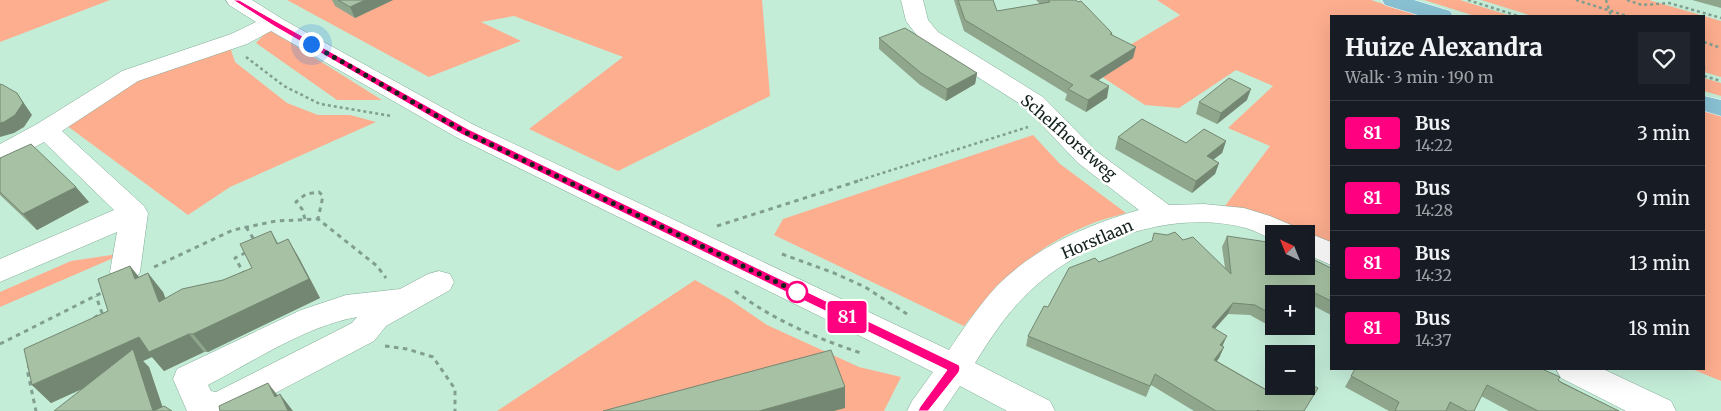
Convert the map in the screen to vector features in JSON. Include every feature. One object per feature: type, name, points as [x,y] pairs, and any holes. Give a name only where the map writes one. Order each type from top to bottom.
[{"type":"main road","points":[[1393,0],[1439,15]]},
{"type":"main road","points":[[1705,103],[1721,108]]},
{"type":"street","points":[[237,0],[272,22],[465,132],[955,368],[1038,411]]},
{"type":"street","name":"Schelfhorstweg","points":[[912,0],[917,21],[930,37],[1034,102],[1087,157],[1164,215]]},
{"type":"street","points":[[0,155],[46,130],[130,76],[239,38],[272,22]]},
{"type":"street","points":[[46,130],[134,213]]},
{"type":"street","points":[[0,271],[134,213]]},
{"type":"street","points":[[126,277],[134,213]]},
{"type":"street","name":"Horstlaan","points":[[924,411],[955,368],[987,318],[1016,286],[1043,264],[1074,246],[1123,225],[1164,215],[1197,213],[1246,218],[1265,226]]},
{"type":"street","points":[[1315,246],[1330,254]]},
{"type":"street","points":[[401,301],[368,304],[330,312],[189,379],[201,405],[219,406],[362,332],[375,317],[401,301],[418,295],[439,282]]},
{"type":"street","points":[[1574,370],[1659,411]]},
{"type":"path","points":[[1468,0],[1515,15]]},
{"type":"path","points":[[1576,0],[1624,15]]},
{"type":"path","points":[[1606,0],[1610,15]]},
{"type":"path","points":[[1627,0],[1642,4],[1669,3]]},
{"type":"path","points":[[1663,0],[1721,18]]},
{"type":"path","points":[[1705,42],[1721,48]]},
{"type":"path","points":[[1705,74],[1721,81]]},
{"type":"path","points":[[692,242],[713,227],[1050,120]]},
{"type":"path","points":[[305,219],[302,209],[296,202],[306,194],[319,192],[323,196],[318,220]]},
{"type":"path","points":[[0,344],[96,296],[126,277],[218,236],[246,227],[276,221],[318,220],[346,239],[377,266],[401,301]]},
{"type":"path","points":[[246,227],[258,247]]},
{"type":"path","points":[[246,277],[235,258],[250,251]]},
{"type":"path","points":[[87,324],[102,312],[96,296]]},
{"type":"path","points":[[362,332],[374,344],[407,349],[433,356],[455,389],[455,411]]},
{"type":"path","points":[[34,363],[27,369],[36,411]]},
{"type":"shaded area","points":[[0,0],[110,0],[0,42]]},
{"type":"shaded area","points":[[287,0],[762,0],[770,96],[618,171],[529,129],[623,57],[514,16],[481,22],[521,41],[429,77]]},
{"type":"shaded area","points":[[1157,0],[1371,0],[1417,15],[1330,15],[1330,244],[1315,237],[1315,225],[1289,225],[1225,206],[1270,146],[1228,128],[1273,86],[1236,70],[1179,108],[1145,105],[1090,69],[1180,15]]},
{"type":"shaded area","points":[[1424,0],[1460,0],[1508,15],[1472,15]]},
{"type":"shaded area","points":[[1481,0],[1649,0],[1701,15],[1529,15]]},
{"type":"shaded area","points":[[1705,16],[1721,21],[1721,77],[1705,72]]},
{"type":"shaded area","points":[[269,29],[382,100],[337,100],[256,43]]},
{"type":"shaded area","points":[[229,44],[235,62],[287,103],[318,115],[350,115],[376,122],[230,187],[188,215],[66,125],[138,77]]},
{"type":"shaded area","points":[[1705,78],[1721,83],[1721,96],[1705,91]]},
{"type":"shaded area","points":[[1705,111],[1721,116],[1721,381],[1694,370],[1705,370]]},
{"type":"shaded area","points":[[1033,135],[1060,164],[1126,213],[1086,226],[1067,235],[1034,256],[1018,268],[990,295],[964,326],[774,235],[783,219]]},
{"type":"shaded area","points":[[125,253],[0,307],[0,292],[71,261]]},
{"type":"shaded area","points":[[695,280],[729,299],[767,325],[859,367],[901,377],[884,411],[497,411]]},
{"type":"building","points":[[338,0],[365,0],[350,7]]},
{"type":"building","points":[[958,0],[993,0],[997,11],[1050,2],[1048,0],[1081,1],[1112,33],[1110,34],[1136,47],[1090,76],[1109,86],[1088,100],[1068,89],[1073,85],[965,20]]},
{"type":"building","points":[[905,28],[977,73],[947,89],[921,73],[879,38]]},
{"type":"building","points":[[1229,78],[1251,89],[1221,113],[1199,102]]},
{"type":"building","points":[[0,84],[17,93],[23,103],[15,115],[0,123]]},
{"type":"building","points":[[1142,119],[1186,143],[1204,129],[1226,141],[1207,156],[1219,163],[1196,181],[1118,137]]},
{"type":"building","points":[[31,144],[76,187],[23,214],[0,192],[0,158]]},
{"type":"building","points":[[271,231],[277,244],[288,239],[309,279],[193,334],[189,334],[149,352],[139,337],[32,385],[24,349],[108,311],[98,279],[130,266],[135,279],[148,273],[159,302],[182,289],[223,280],[252,268],[240,244]]},
{"type":"building","points":[[1175,232],[1183,240],[1193,237],[1231,274],[1227,236],[1265,242],[1265,275],[1315,275],[1315,260],[1330,268],[1330,300],[1315,293],[1315,285],[1265,285],[1265,311],[1255,305],[1233,303],[1212,327],[1227,336],[1220,345],[1224,347],[1214,360],[1265,389],[1265,395],[1314,395],[1304,411],[1216,411],[1155,374],[1150,386],[1028,336],[1044,306],[1048,307],[1069,268],[1095,258],[1099,262],[1152,241],[1154,233],[1167,235]]},
{"type":"building","points":[[133,349],[153,411],[54,411]]},
{"type":"building","points":[[831,350],[845,387],[759,411],[603,411]]},
{"type":"building","points":[[1354,370],[1544,370],[1560,377],[1558,380],[1562,383],[1619,411],[1538,411],[1487,385],[1474,411],[1467,411],[1450,402],[1446,411],[1395,411],[1399,402],[1351,376]]},
{"type":"building","points":[[268,383],[275,397],[280,394],[288,411],[220,411],[219,406]]},
{"type":"building","points":[[164,406],[172,411],[153,411]]},
{"type":"bus line","name":"81","points":[[237,0],[276,25],[465,132],[955,368],[924,411]]},
{"type":"route","points":[[311,44],[465,132],[797,292]]}]
